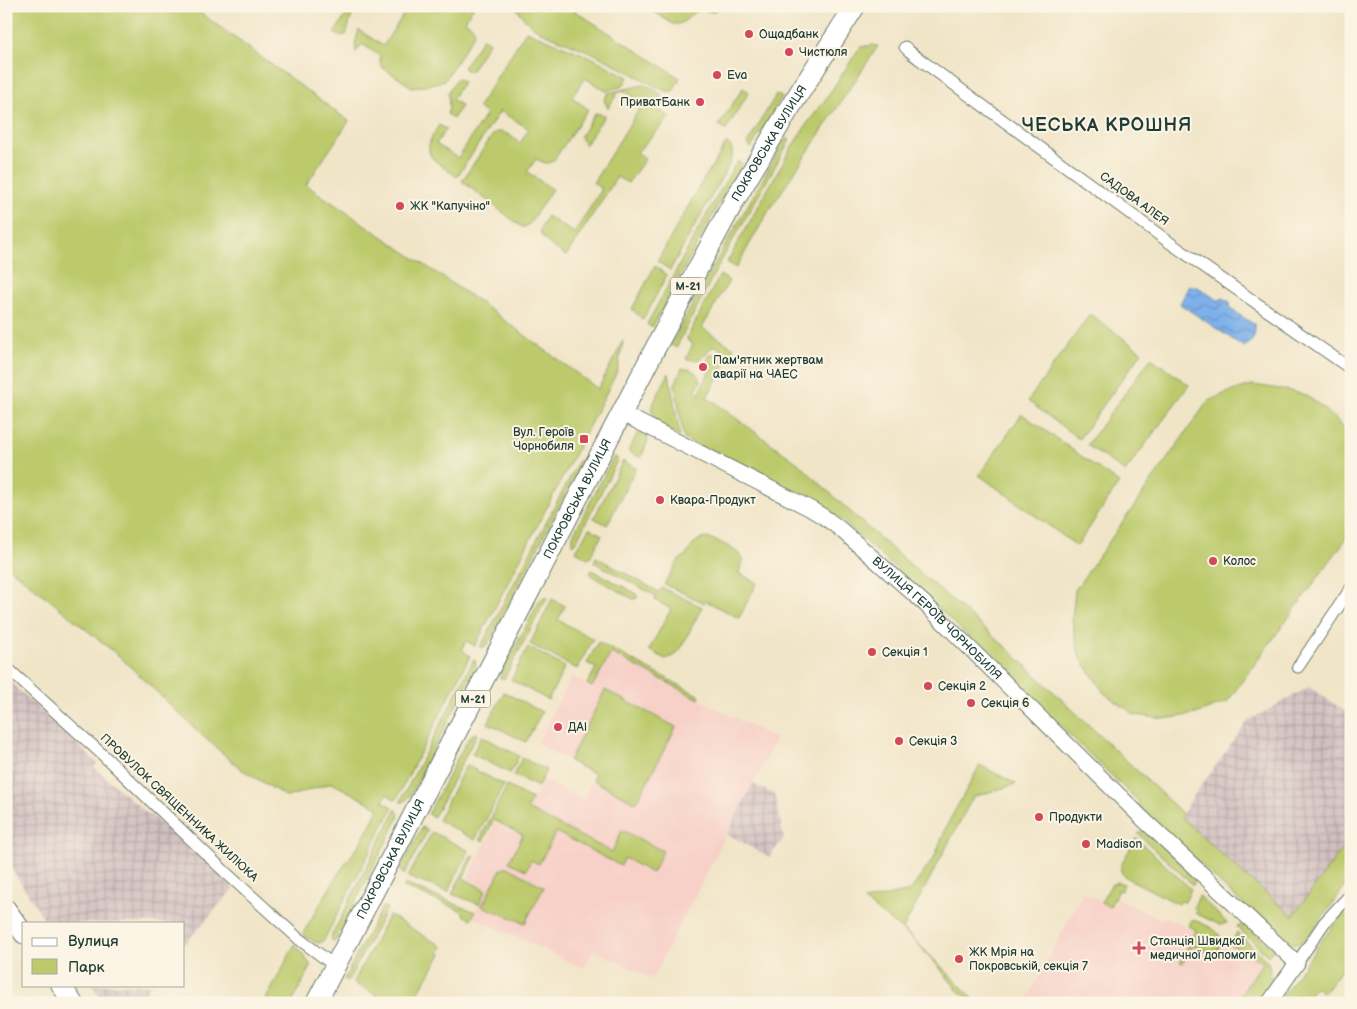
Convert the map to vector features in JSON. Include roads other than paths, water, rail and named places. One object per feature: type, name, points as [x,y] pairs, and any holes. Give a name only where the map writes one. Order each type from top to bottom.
[{"type":"highway","name":"ПОКРОВСЬКА ВУЛИЦЯ","points":[[316,1003],[663,333],[734,201],[788,109],[855,6]]},
{"type":"main road","points":[[61,986],[73,1003]]},
{"type":"street","name":"САДОВА АЛЕЯ","points":[[905,47],[909,52],[1173,245],[1351,369]]},
{"type":"street","name":"ВУЛИЦЯ ГЕРОЇВ ЧОРНОБИЛЯ","points":[[622,413],[809,508],[839,528],[924,603],[1143,819],[1297,963]]},
{"type":"street","points":[[1298,667],[1351,588]]},
{"type":"street","name":"ПРОВУЛОК СВЯЩЕННИКА ЖИЛЮКА","points":[[6,667],[299,939],[335,966]]},
{"type":"street","points":[[1269,1003],[1324,923],[1351,894]]},
{"type":"water","points":[[1189,286],[1198,287],[1217,300],[1222,298],[1230,302],[1229,307],[1232,310],[1255,325],[1254,335],[1250,343],[1244,347],[1180,304]]},
{"type":"place","name":"Ощадбанк","points":[[749,34]]},
{"type":"place","name":"Чистюля","points":[[789,52]]},
{"type":"place","name":"Eva","points":[[717,75]]},
{"type":"place","name":"ПриватБанк","points":[[700,102]]},
{"type":"place","name":"ЖК \"Капучіно\"","points":[[400,206]]},
{"type":"place","name":"Пам'ятник жертвам аварії на ЧАЕС","points":[[703,367]]},
{"type":"place","name":"Вул. Героїв Чорнобиля","points":[[584,439]]},
{"type":"place","name":"Квара-Продукт","points":[[660,500]]},
{"type":"place","name":"Колос","points":[[1213,561]]},
{"type":"place","name":"Секція 1","points":[[872,652]]},
{"type":"place","name":"Секція 2","points":[[928,686]]},
{"type":"place","name":"Секція 6","points":[[971,703]]},
{"type":"place","name":"ДАІ","points":[[558,727]]},
{"type":"place","name":"Секція 3","points":[[899,741]]},
{"type":"place","name":"Продукти","points":[[1039,817]]},
{"type":"place","name":"Madison","points":[[1086,844]]},
{"type":"place","name":"Станція Швидкої медичної допомоги","points":[[1139,948]]},
{"type":"place","name":"ЖК Мрія на Покровській, секція 7","points":[[959,959]]},
{"type":"district","name":"ЧЕСЬКА КРОШНЯ","points":[[1107,125]]}]
